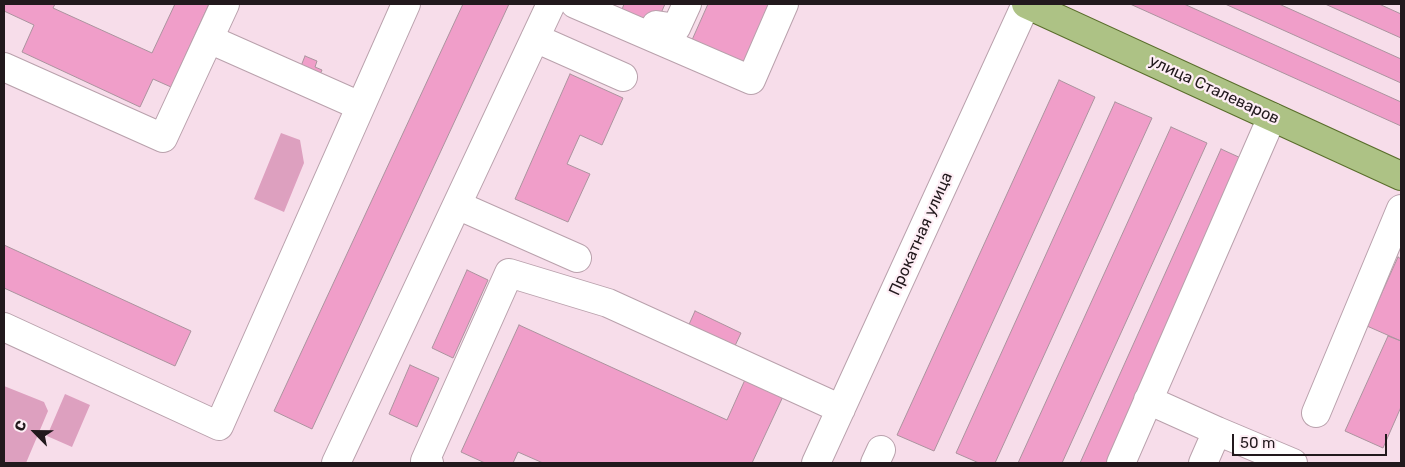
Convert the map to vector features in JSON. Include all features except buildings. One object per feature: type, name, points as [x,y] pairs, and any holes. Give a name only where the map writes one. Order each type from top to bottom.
[{"type":"main road","name":"улица Сталеваров","points":[[1026,4],[1261,137],[1401,176]]},
{"type":"street","points":[[4,67],[163,138],[225,4]]},
{"type":"street","points":[[4,326],[219,426],[406,4]]},
{"type":"street","points":[[336,463],[551,4]]},
{"type":"street","points":[[575,4],[613,13],[751,80],[784,4]]},
{"type":"street","points":[[656,25],[676,28],[687,4]]},
{"type":"street","name":"Прокатная улица","points":[[816,463],[1026,4]]},
{"type":"street","points":[[209,38],[360,106]]},
{"type":"street","points":[[535,38],[623,77]]},
{"type":"street","points":[[1121,463],[1261,137]]},
{"type":"street","points":[[457,205],[577,258]]},
{"type":"street","points":[[1316,413],[1365,280],[1401,209]]},
{"type":"street","points":[[429,463],[425,461],[509,273],[608,303],[841,409]]},
{"type":"street","points":[[1148,400],[1293,463]]},
{"type":"street","points":[[1203,463],[1217,431]]},
{"type":"shaded area","points":[[281,133],[300,140],[304,163],[284,212],[254,199]]},
{"type":"shaded area","points":[[4,386],[44,402],[48,411],[26,463],[4,463]]},
{"type":"shaded area","points":[[65,394],[90,405],[72,447],[47,436]]}]
